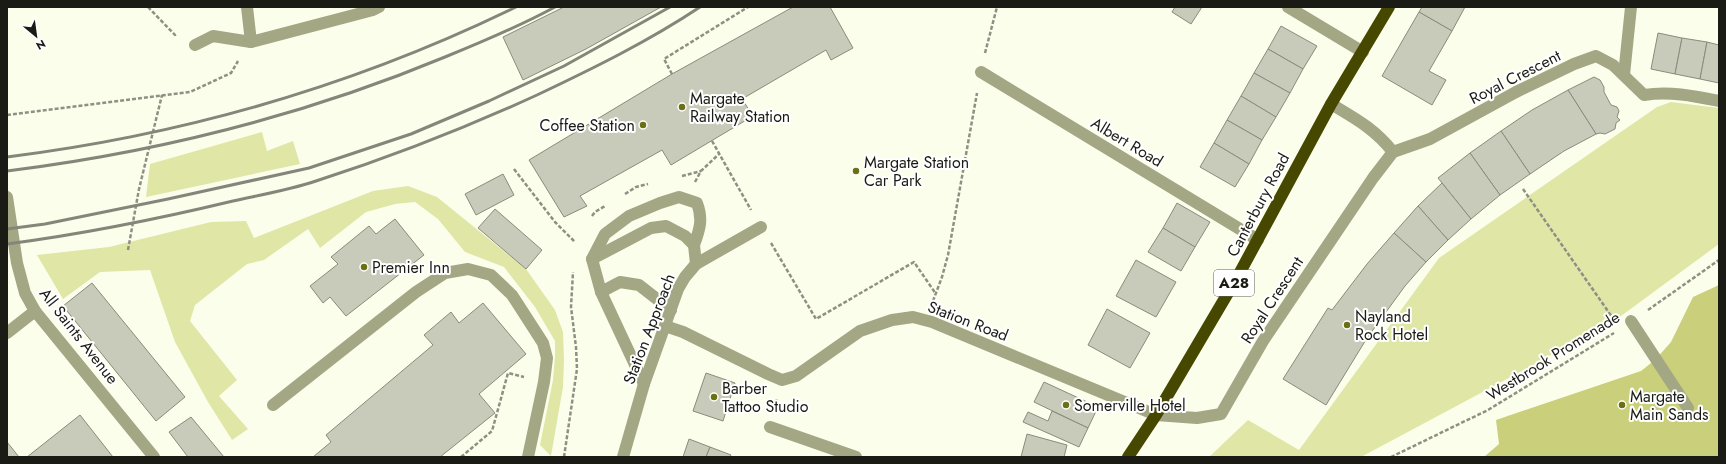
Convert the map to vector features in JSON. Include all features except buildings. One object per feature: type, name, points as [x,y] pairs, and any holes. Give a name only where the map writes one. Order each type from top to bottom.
[{"type":"highway","name":"Canterbury Road","points":[[1128,457],[1156,415],[1238,276],[1331,104],[1389,7]]},
{"type":"street","points":[[247,7],[250,42]]},
{"type":"street","points":[[195,45],[213,36],[250,42],[373,10],[379,7]]},
{"type":"street","points":[[1288,7],[1363,52]]},
{"type":"street","points":[[1624,75],[1631,7]]},
{"type":"street","name":"Royal Crescent","points":[[1156,415],[1197,418],[1221,414],[1263,341],[1373,178],[1393,152],[1430,139],[1522,89],[1574,64],[1596,56],[1613,65],[1644,95],[1655,93],[1683,94],[1719,101]]},
{"type":"street","name":"Albert Road","points":[[981,72],[1258,240]]},
{"type":"street","points":[[1331,104],[1367,125],[1393,152]]},
{"type":"street","name":"All Saints Avenue","points":[[7,197],[17,263],[25,294],[36,311],[154,457]]},
{"type":"street","points":[[644,384],[601,292],[592,259],[605,234],[629,216],[679,197],[697,203],[702,214],[699,232],[694,245],[696,264]]},
{"type":"street","points":[[592,259],[651,228],[666,226],[685,236],[694,245]]},
{"type":"street","name":"Station Approach","points":[[623,457],[644,384],[678,289],[685,276],[696,264],[761,227]]},
{"type":"street","points":[[273,405],[416,292],[445,273],[468,269],[491,275],[512,295],[543,342],[547,358],[544,382],[528,457]]},
{"type":"street","points":[[601,292],[620,282],[639,285],[671,310]]},
{"type":"street","points":[[7,333],[36,311]]},
{"type":"street","name":"Station Road","points":[[782,380],[796,376],[860,331],[892,320],[913,317],[932,322],[1156,415]]},
{"type":"street","points":[[1631,321],[1688,408]]},
{"type":"street","points":[[665,326],[683,332],[782,380]]},
{"type":"street","points":[[770,427],[856,457]]},
{"type":"path","points":[[148,7],[175,35]]},
{"type":"path","points":[[672,74],[664,59],[748,7]]},
{"type":"path","points":[[932,322],[933,301],[948,255],[981,72],[997,7]]},
{"type":"path","points":[[7,115],[190,92],[231,73],[250,42]]},
{"type":"path","points":[[128,250],[139,189],[162,95]]},
{"type":"path","points":[[514,169],[555,222],[575,242]]},
{"type":"path","points":[[1523,189],[1620,329]]},
{"type":"path","name":"Westbrook Promenade","points":[[1391,457],[1488,410],[1620,329],[1719,260]]},
{"type":"path","points":[[816,319],[914,262],[936,294]]},
{"type":"path","points":[[461,457],[492,431],[508,373],[544,382]]},
{"type":"path","points":[[770,427],[782,380]]},
{"type":"shaded area","points":[[1671,102],[1719,108],[1719,244],[1621,316],[1361,457],[1209,457],[1248,420],[1299,450],[1439,258],[1657,107]]},
{"type":"shaded area","points":[[262,132],[267,151],[293,141],[300,164],[146,197],[150,164]]},
{"type":"shaded area","points":[[408,186],[437,197],[526,269],[555,310],[563,332],[564,360],[563,387],[551,456],[540,445],[553,380],[555,341],[535,307],[504,267],[465,252],[438,219],[415,202],[395,204],[366,212],[320,248],[308,229],[264,260],[247,264],[195,305],[190,321],[237,380],[219,396],[248,429],[232,440],[208,402],[175,342],[150,270],[100,272],[63,299],[37,255],[109,247],[211,222],[246,221],[254,238],[373,191]]},
{"type":"shaded area","name":"Margate Main Sands","points":[[1719,285],[1719,457],[1484,457],[1499,444],[1496,420],[1641,371],[1656,359],[1671,342],[1693,297]]},
{"type":"railway","points":[[7,157],[138,135],[268,103],[331,83],[394,60],[455,35],[516,7]]},
{"type":"railway","points":[[7,171],[64,163],[175,142],[284,114],[392,78],[501,34],[555,7]]},
{"type":"railway","points":[[7,229],[45,224],[309,168],[411,134],[489,101],[564,66],[670,7]]},
{"type":"railway","points":[[7,244],[92,231],[177,214],[295,187],[344,172],[428,141],[537,95],[641,43],[700,7]]},
{"type":"place","name":"Margate Railway Station","points":[[682,107]]},
{"type":"place","name":"Coffee Station","points":[[643,125]]},
{"type":"place","name":"Margate Station Car Park","points":[[856,171]]},
{"type":"place","name":"Premier Inn","points":[[364,267]]},
{"type":"place","name":"Nayland Rock Hotel","points":[[1347,325]]},
{"type":"place","name":"Barber Tattoo Studio","points":[[714,397]]},
{"type":"place","name":"Somerville Hotel","points":[[1066,405]]},
{"type":"place","name":"Margate Main Sands","points":[[1622,405]]}]
